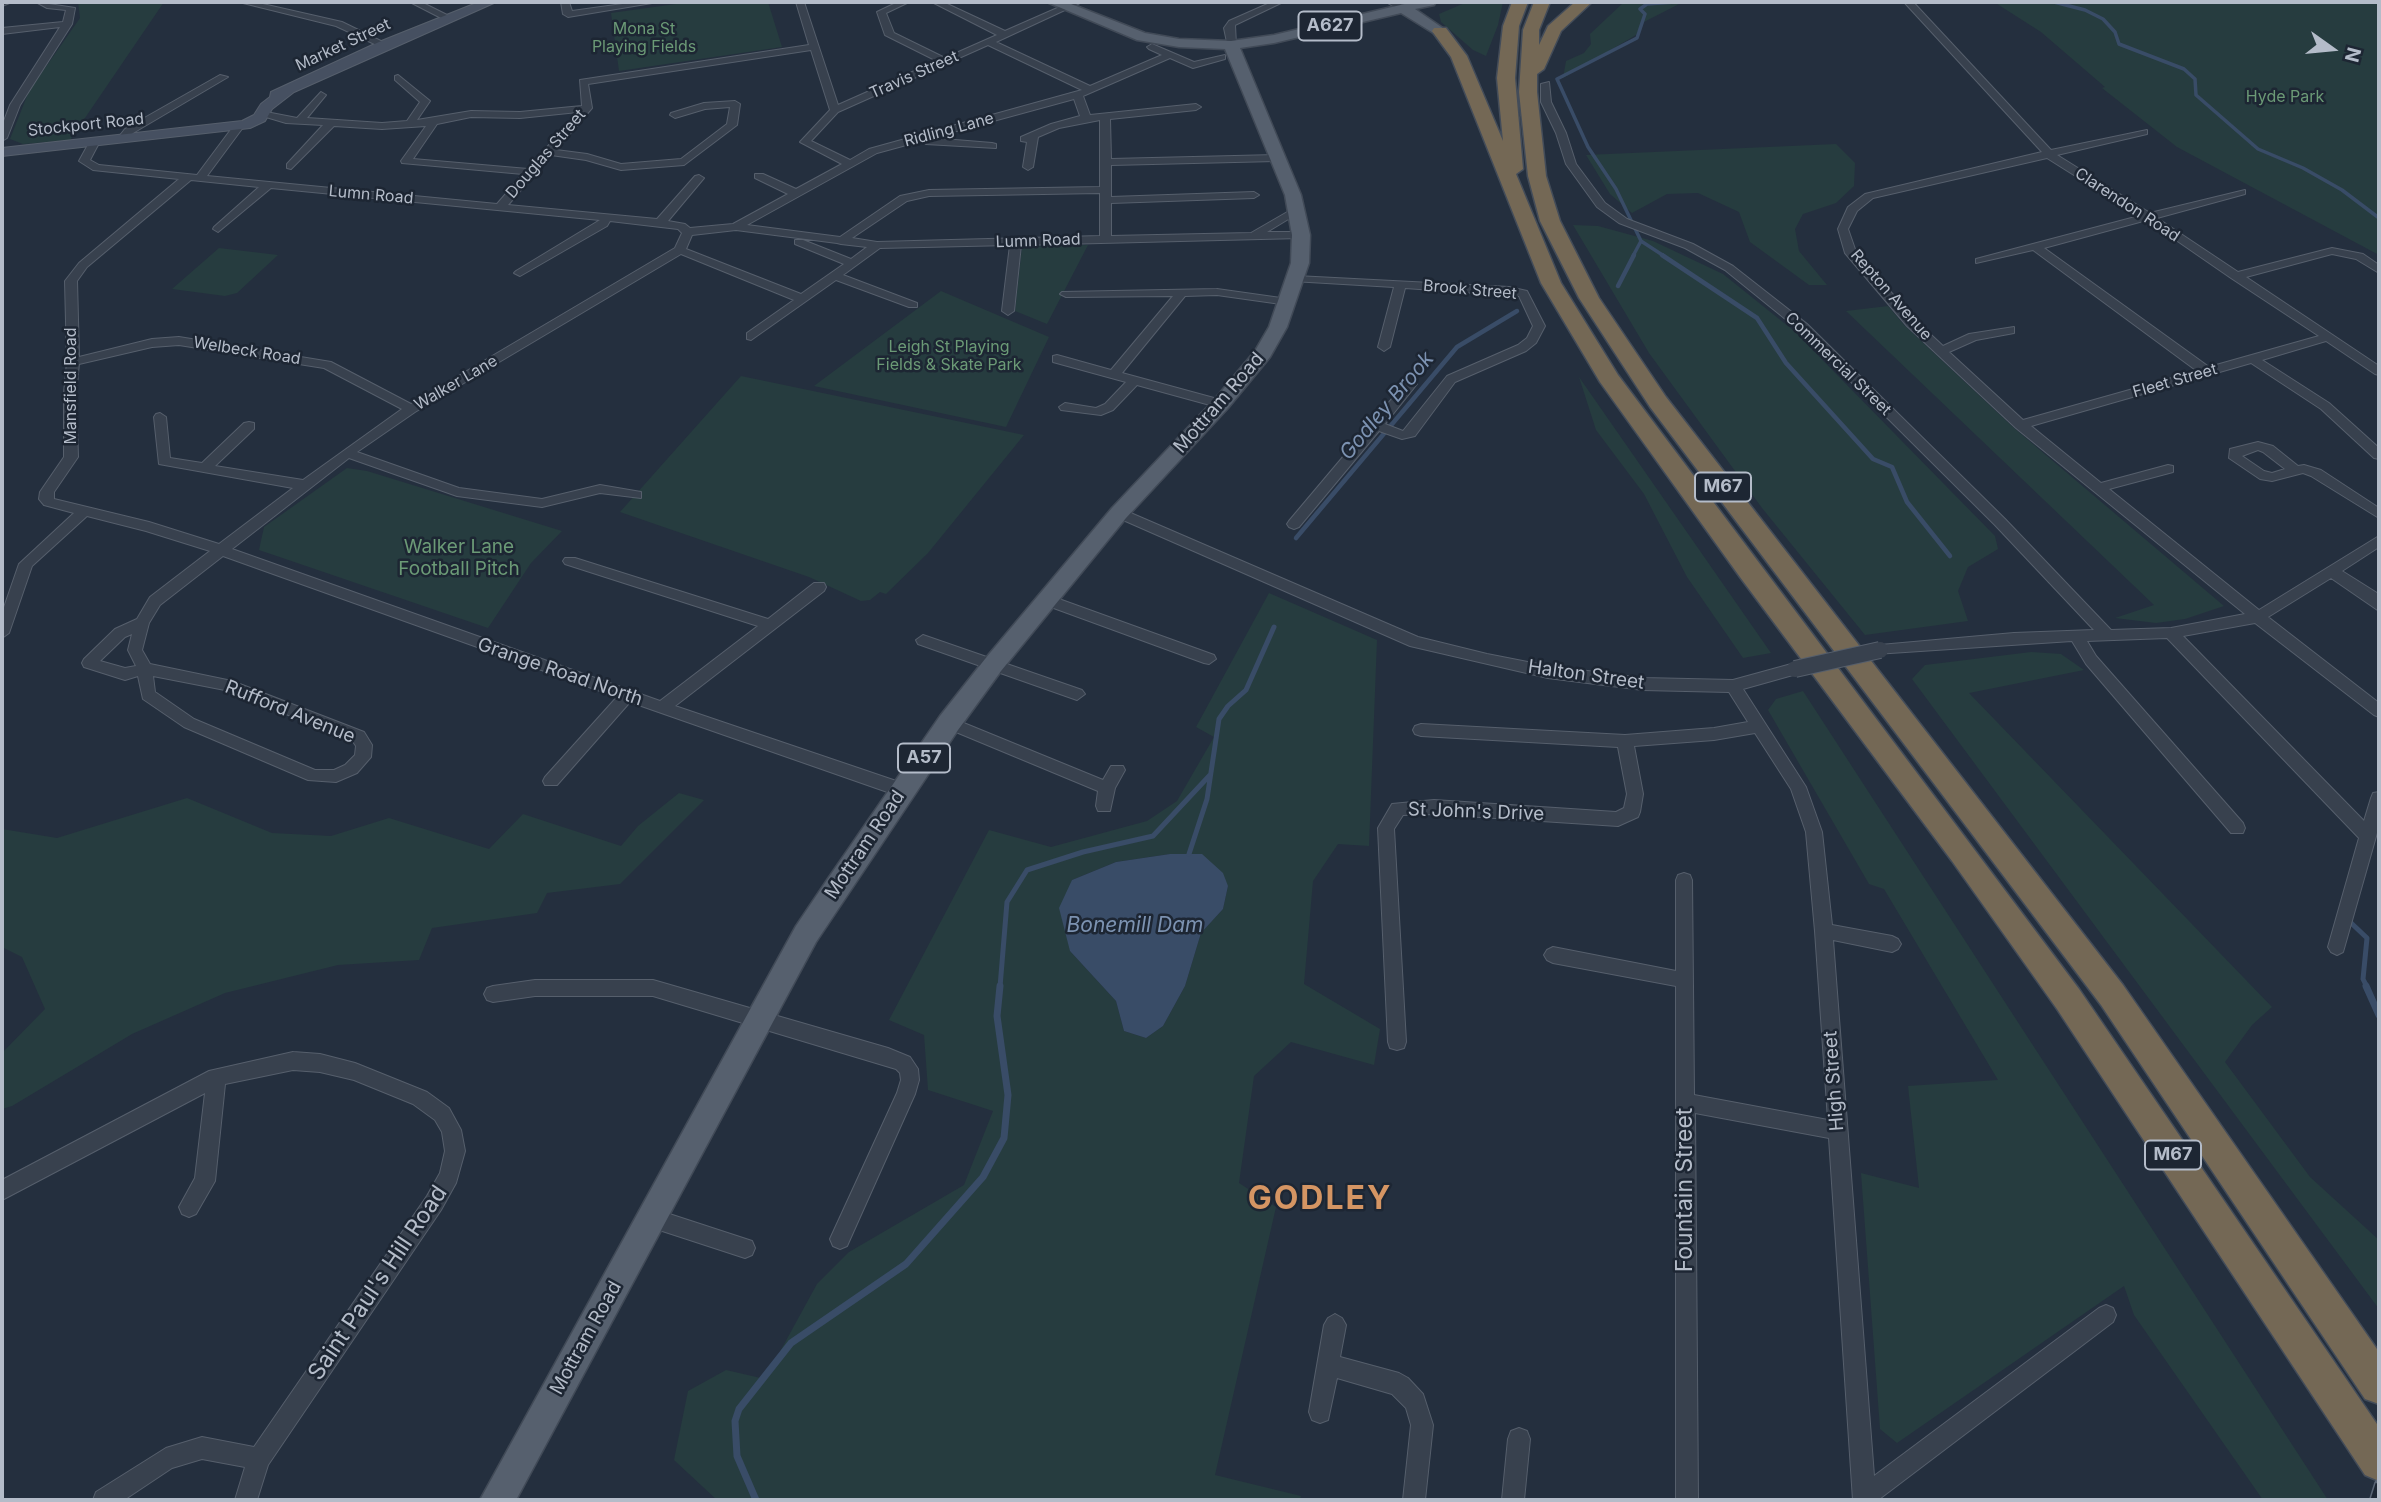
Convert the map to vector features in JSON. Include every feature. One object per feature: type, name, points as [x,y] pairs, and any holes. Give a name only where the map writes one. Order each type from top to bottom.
[{"type":"highway","name":"M67","points":[[1518,206],[1506,78],[1511,26],[1520,2]]},
{"type":"highway","name":"M67","points":[[1542,2],[1531,30],[1537,88],[1536,176],[1550,221],[1589,298],[1621,349],[1783,566],[1998,842],[2112,995],[2379,1385]]},
{"type":"highway","name":"M67","points":[[1537,88],[1554,29],[1584,2]]},
{"type":"highway","name":"M67","points":[[1440,31],[1459,56],[1551,284],[1608,377],[1749,571],[1962,852],[2068,999],[2379,1461]]},
{"type":"main road","name":"Market Street","points":[[245,119],[289,89],[384,45],[490,2]]},
{"type":"main road","name":"A627","points":[[1066,4],[1142,37],[1227,51],[1396,5],[1429,2]]},
{"type":"main road","points":[[1396,5],[1440,31]]},
{"type":"main road","name":"Mottram Road","points":[[497,1500],[806,934],[902,790],[993,665],[1119,513],[1221,404],[1263,353],[1278,327],[1300,263],[1301,235],[1293,195],[1227,51]]},
{"type":"main road","name":"Market Street","points":[[245,119],[289,89]]},
{"type":"main road","name":"Stockport Road","points":[[2,152],[94,143],[245,119]]},
{"type":"street","points":[[2,4],[8,2]]},
{"type":"street","points":[[2,138],[15,105],[67,24],[71,8],[40,2]]},
{"type":"street","points":[[243,2],[339,24],[384,45]]},
{"type":"street","points":[[272,8],[289,2]]},
{"type":"street","points":[[414,2],[448,18]]},
{"type":"street","points":[[565,2],[568,14],[654,2]]},
{"type":"street","points":[[800,2],[835,110]]},
{"type":"street","points":[[905,2],[881,12],[890,35],[946,62]]},
{"type":"street","points":[[936,2],[1004,35]]},
{"type":"street","points":[[1152,47],[1193,65],[1227,51],[1232,23],[1279,2]]},
{"type":"street","name":"Clarendon Road","points":[[1908,2],[2050,155],[2379,370]]},
{"type":"street","name":"Travis Street","points":[[849,163],[805,142],[835,110],[946,62],[1066,4]]},
{"type":"street","points":[[2,32],[67,24]]},
{"type":"street","points":[[989,42],[1091,90]]},
{"type":"street","name":"Douglas Street","points":[[500,207],[587,108],[583,82],[815,47]]},
{"type":"street","name":"Ridling Lane","points":[[736,227],[873,151],[1078,95],[1170,55]]},
{"type":"street","points":[[122,139],[129,131],[223,78]]},
{"type":"street","points":[[398,78],[425,101],[410,124]]},
{"type":"street","name":"Commercial Street","points":[[1537,88],[1561,133],[1571,164],[1601,205],[1623,221],[1689,246],[1729,268],[1803,327],[2000,522],[2108,636]]},
{"type":"street","points":[[300,121],[321,95]]},
{"type":"street","points":[[1078,95],[1086,118]]},
{"type":"street","points":[[551,152],[587,156],[621,167],[684,162],[733,125],[735,104],[704,106],[675,115]]},
{"type":"street","points":[[1028,167],[1029,137],[1086,118],[1196,107]]},
{"type":"street","points":[[201,178],[245,119],[382,126],[434,122],[471,114],[520,115],[587,108]]},
{"type":"street","points":[[1105,116],[1106,240]]},
{"type":"street","points":[[434,122],[406,161],[532,172]]},
{"type":"street","points":[[290,166],[331,123]]},
{"type":"street","name":"Repton Avenue","points":[[2143,132],[1869,196],[1852,209],[1843,229],[1851,253],[1911,323],[2021,425],[2379,711]]},
{"type":"street","points":[[913,140],[992,146]]},
{"type":"street","name":"Lumn Road","points":[[94,143],[84,161],[91,166],[187,178],[660,223],[684,229],[736,227],[877,245],[1301,235]]},
{"type":"street","points":[[1104,162],[1276,158]]},
{"type":"street","points":[[759,176],[796,193]]},
{"type":"street","name":"Mansfield Road","points":[[187,178],[83,265],[71,281],[74,362],[70,393],[71,457],[47,492],[46,499],[149,527],[220,550]]},
{"type":"street","points":[[660,223],[699,178]]},
{"type":"street","points":[[218,229],[268,185]]},
{"type":"street","points":[[1980,261],[2241,192]]},
{"type":"street","points":[[841,241],[904,198],[929,193],[1254,195]]},
{"type":"street","points":[[1253,237],[1296,211]]},
{"type":"street","points":[[520,273],[608,218]]},
{"type":"street","points":[[684,229],[680,250],[802,299]]},
{"type":"street","name":"Lumn Road","points":[[777,233],[852,263]]},
{"type":"street","points":[[1008,311],[1016,242]]},
{"type":"street","points":[[751,336],[877,245]]},
{"type":"street","points":[[2036,247],[2207,372]]},
{"type":"street","name":"Walker Lane","points":[[142,623],[155,601],[347,453],[411,409],[680,250]]},
{"type":"street","points":[[2235,276],[2332,251],[2359,256],[2379,270]]},
{"type":"street","points":[[835,276],[912,304]]},
{"type":"street","points":[[1384,347],[1400,285]]},
{"type":"street","name":"Brook Street","points":[[1066,294],[1182,292],[1244,295],[1400,285],[1523,292],[1539,319],[1539,326],[1532,340],[1522,348],[1451,379],[1410,433],[1402,435],[1378,426]]},
{"type":"street","points":[[1114,375],[1182,292]]},
{"type":"street","points":[[1942,351],[1973,337],[2010,330]]},
{"type":"street","name":"Fleet Street","points":[[2021,425],[2328,337]]},
{"type":"street","name":"Welbeck Road","points":[[74,362],[152,343],[179,341],[327,365],[411,409]]},
{"type":"street","points":[[1057,359],[1221,404]]},
{"type":"street","points":[[2253,359],[2325,406],[2379,455]]},
{"type":"street","points":[[1065,407],[1097,412],[1109,407],[1134,381]]},
{"type":"street","points":[[1294,524],[1411,384]]},
{"type":"street","points":[[160,416],[164,461],[304,485]]},
{"type":"street","points":[[205,468],[249,426]]},
{"type":"street","points":[[347,453],[457,492],[483,496],[542,503],[600,489],[636,495]]},
{"type":"street","points":[[2097,488],[2168,469]]},
{"type":"street","points":[[2293,469],[2316,472],[2379,514]]},
{"type":"street","points":[[2,633],[26,564],[85,510]]},
{"type":"street","name":"Halton Street","points":[[1119,513],[1416,642],[1548,673],[1643,684],[1733,686],[1795,668],[1880,650],[2014,638],[2171,633],[2258,617]]},
{"type":"street","points":[[2258,617],[2379,541]]},
{"type":"street","name":"Grange Road North","points":[[220,550],[661,708],[902,790]]},
{"type":"street","points":[[570,561],[768,624]]},
{"type":"street","points":[[2333,572],[2372,597],[2379,606]]},
{"type":"street","points":[[661,708],[819,587]]},
{"type":"street","points":[[1045,599],[1209,659]]},
{"type":"street","points":[[142,623],[135,650],[145,669],[125,674],[89,663],[120,633],[142,623]]},
{"type":"street","points":[[2171,633],[2368,836]]},
{"type":"street","points":[[2077,637],[2091,660],[2237,828]]},
{"type":"street","points":[[923,640],[1077,694]]},
{"type":"street","name":"Rufford Avenue","points":[[145,669],[227,685],[358,736],[365,745],[363,757],[351,769],[335,776],[314,776],[190,723],[163,707],[148,695],[145,669]]},
{"type":"street","name":"High Street","points":[[1733,686],[1798,787],[1814,832],[1824,931],[1864,1499]]},
{"type":"street","points":[[551,781],[627,696]]},
{"type":"street","points":[[949,723],[1107,788]]},
{"type":"street","points":[[1421,730],[1625,741],[1714,734],[1759,726]]},
{"type":"street","name":"St John's Drive","points":[[1397,1042],[1386,828],[1398,809],[1434,807],[1618,818],[1632,812],[1635,794],[1625,741]]},
{"type":"street","points":[[1104,806],[1107,788],[1117,770]]},
{"type":"street","points":[[2336,947],[2379,798]]},
{"type":"street","name":"Fountain Street","points":[[1684,880],[1687,1500]]},
{"type":"street","points":[[1824,931],[1892,944]]},
{"type":"street","points":[[1553,955],[1684,980]]},
{"type":"street","points":[[493,994],[535,988],[653,988],[888,1056],[909,1069],[910,1080],[906,1094],[840,1239]]},
{"type":"street","name":"Saint Paul's Hill Road","points":[[2,1190],[216,1077],[293,1061],[320,1063],[355,1072],[420,1098],[442,1114],[451,1130],[455,1151],[449,1176],[434,1203],[259,1459],[246,1500]]},
{"type":"street","points":[[189,1207],[205,1181],[216,1077]]},
{"type":"street","points":[[1685,1102],[1838,1131]]},
{"type":"street","points":[[652,1218],[745,1248]]},
{"type":"street","points":[[1864,1499],[2106,1315]]},
{"type":"street","points":[[1321,1412],[1335,1325]]},
{"type":"street","points":[[1328,1365],[1391,1381],[1400,1386],[1415,1402],[1422,1425],[1414,1500]]},
{"type":"street","points":[[1513,1500],[1519,1438]]},
{"type":"street","points":[[104,1500],[166,1459],[202,1448],[259,1459]]},
{"type":"green space","points":[[78,2],[164,2],[70,140],[23,144],[10,139],[29,91],[80,18]]},
{"type":"green space","name":"Mona St Playing Fields","points":[[690,2],[768,2],[782,47],[619,71],[611,13]]},
{"type":"green space","points":[[1467,2],[1503,2],[1498,25],[1486,56],[1473,50],[1441,22],[1439,14]]},
{"type":"green space","points":[[1624,2],[1683,2],[1642,23],[1636,35],[1563,78],[1566,61],[1584,53],[1591,44],[1590,34]]},
{"type":"green space","name":"Hyde Park","points":[[1994,2],[2379,2],[2379,255],[2177,147],[2102,88],[2105,87],[2041,32]]},
{"type":"green space","points":[[1836,144],[1855,163],[1854,186],[1836,203],[1803,214],[1795,229],[1799,251],[1827,285],[1809,285],[1750,242],[1739,212],[1698,193],[1667,194],[1632,213],[1610,194],[1586,155]]},
{"type":"green space","points":[[1573,225],[1598,226],[1653,241],[1723,274],[1794,331],[1995,536],[1998,549],[1968,567],[1958,591],[1968,621],[1865,635],[1762,508],[1649,353]]},
{"type":"green space","points":[[1088,245],[1047,324],[1015,311],[1022,247]]},
{"type":"green space","points":[[219,248],[278,255],[237,293],[225,296],[172,289]]},
{"type":"green space","name":"Leigh St Playing Fields & Skate Park","points":[[941,291],[1049,337],[1006,427],[814,386]]},
{"type":"green space","points":[[1888,306],[1904,325],[2014,428],[2224,606],[2185,619],[2156,623],[2115,618],[2154,605],[1846,311]]},
{"type":"green space","points":[[741,376],[1024,435],[928,553],[886,594],[880,592],[870,600],[861,601],[809,577],[620,512]]},
{"type":"green space","points":[[1579,377],[1771,653],[1743,658],[1687,577],[1644,494],[1596,430]]},
{"type":"green space","name":"Walker Lane Football Pitch","points":[[347,468],[367,471],[562,531],[531,563],[488,628],[259,550],[264,527]]},
{"type":"green space","points":[[1269,593],[1377,640],[1369,846],[1338,844],[1313,881],[1304,984],[1380,1029],[1374,1065],[1291,1042],[1254,1076],[1239,1183],[1276,1207],[1215,1475],[1301,1496],[1300,1500],[717,1500],[674,1460],[688,1391],[726,1370],[765,1379],[817,1284],[849,1252],[964,1185],[993,1111],[928,1090],[924,1035],[889,1020],[989,830],[1051,847],[1147,821],[1177,801],[1214,737],[1196,727]],"holes":[[[1170,854],[1228,886],[1223,909],[1201,933],[1185,986],[1163,1026],[1146,1038],[1124,1031],[1116,1001],[1070,951],[1072,880],[1116,862]]]},
{"type":"green space","points":[[2031,652],[2061,654],[2084,670],[1969,693],[2272,1007],[2252,1025],[2225,1062],[2310,1177],[2379,1240],[2379,1309],[1912,679],[1925,665]]},
{"type":"green space","points":[[1803,691],[2328,1500],[2263,1500],[2134,1315],[2124,1286],[1897,1443],[1880,1429],[1861,1173],[1919,1188],[1908,1086],[1998,1080],[1884,889],[1869,884],[1768,710],[1776,699]]},
{"type":"green space","points":[[679,793],[704,800],[620,884],[547,893],[537,913],[432,928],[419,960],[338,965],[225,993],[132,1034],[12,1106],[2,1109],[2,1053],[45,1009],[22,957],[2,947],[2,829],[57,838],[187,798],[272,833],[331,836],[389,818],[489,849],[523,814],[621,846],[638,826]]},
{"type":"water","name":"Bonemill Dam","points":[[1170,854],[1202,854],[1223,873],[1228,886],[1223,909],[1201,933],[1185,986],[1163,1026],[1146,1038],[1124,1031],[1116,1001],[1070,951],[1059,908],[1072,880],[1116,862]]},
{"type":"waterway","points":[[1641,241],[1616,189],[1588,147],[1557,79],[1637,38],[1645,14],[1640,9],[1647,4],[1675,2]]},
{"type":"waterway","points":[[2054,2],[2085,10],[2103,19],[2115,32],[2119,44],[2184,69],[2195,79],[2196,95],[2258,149],[2303,168],[2342,190],[2379,218]]},
{"type":"waterway","name":"Godley Brook","points":[[1633,256],[1641,241]]},
{"type":"waterway","points":[[1641,241],[1664,256]]},
{"type":"waterway","name":"Godley Brook","points":[[1618,286],[1634,255]]},
{"type":"waterway","points":[[1662,255],[1757,318],[1786,363],[1873,459],[1892,467],[1907,502],[1950,556]]},
{"type":"waterway","name":"Godley Brook","points":[[1296,538],[1457,347],[1517,311]]},
{"type":"waterway","name":"Godley Brook","points":[[1189,854],[1207,799],[1219,719],[1228,706],[1246,690],[1274,627]]},
{"type":"waterway","points":[[1000,987],[1007,902],[1027,870],[1083,852],[1153,836],[1210,775]]},
{"type":"waterway","points":[[2349,921],[2367,938],[2363,979],[2367,987]]},
{"type":"waterway","points":[[756,1500],[737,1456],[735,1421],[739,1409],[791,1343],[906,1264],[983,1177],[1004,1138],[1008,1095],[997,1016],[1000,986]]},
{"type":"waterway","points":[[2366,986],[2379,1015]]},
{"type":"railway","points":[[2374,1500],[2379,1484]]},
{"type":"district","name":"GODLEY","points":[[1320,1199]]}]
